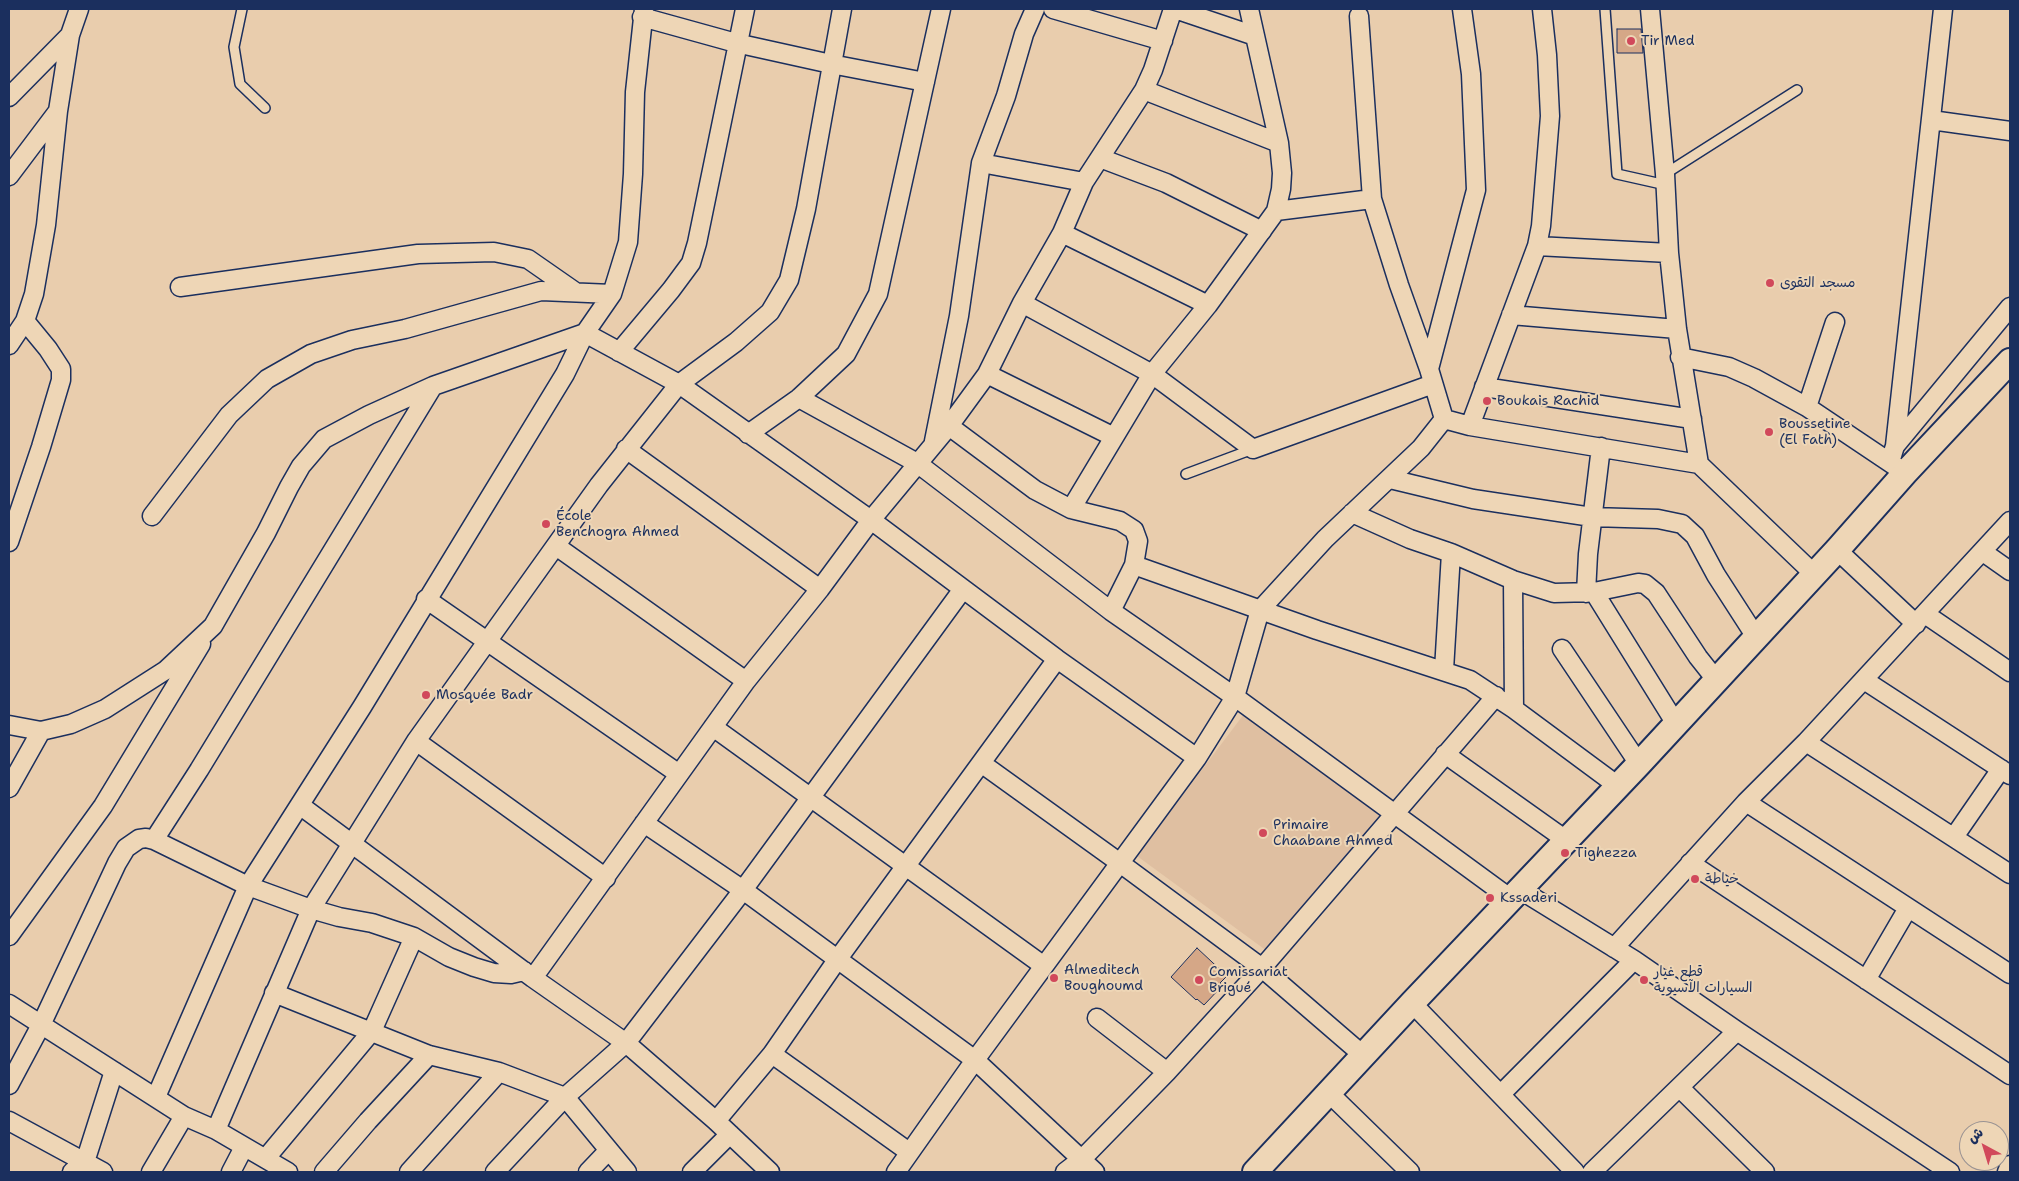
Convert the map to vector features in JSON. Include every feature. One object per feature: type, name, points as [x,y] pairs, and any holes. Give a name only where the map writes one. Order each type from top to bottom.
[{"type":"street","points":[[9,345],[25,322],[34,294],[46,224],[58,111],[70,35],[79,9]]},
{"type":"street","points":[[619,352],[691,263],[697,243],[736,43],[745,9]]},
{"type":"street","points":[[216,1130],[311,910],[416,741],[626,449],[679,384],[736,342],[770,312],[790,280],[806,209],[842,9]]},
{"type":"street","points":[[748,434],[799,398],[846,354],[878,294],[941,9]]},
{"type":"street","points":[[933,444],[959,316],[981,163],[1006,96],[1024,34],[1035,9]]},
{"type":"street","points":[[1054,9],[1163,42]]},
{"type":"street","points":[[528,974],[606,878],[746,680],[820,589],[871,520],[949,426],[987,374],[1022,303],[1062,233],[1084,182],[1144,90],[1174,9],[1256,36]]},
{"type":"street","points":[[1072,509],[1152,374],[1208,305],[1276,210],[1282,181],[1279,143],[1249,9]]},
{"type":"street","points":[[1431,377],[1476,190],[1471,74],[1462,9]]},
{"type":"street","points":[[1470,426],[1537,246],[1541,226],[1550,116],[1547,54],[1542,9]]},
{"type":"street","points":[[1650,9],[1666,179],[1669,254],[1680,357],[1699,464]]},
{"type":"street","points":[[1897,460],[1943,9]]},
{"type":"street","points":[[156,1097],[248,886],[301,806],[565,374],[585,332],[612,294],[628,242],[636,92],[643,13],[736,43],[925,82]]},
{"type":"street","points":[[1359,16],[1372,199],[1444,419]]},
{"type":"street","points":[[9,97],[70,35]]},
{"type":"street","points":[[1144,90],[1279,143]]},
{"type":"street","points":[[9,176],[58,111]]},
{"type":"street","points":[[1931,120],[2010,131]]},
{"type":"street","points":[[1100,158],[1166,183],[1262,231]]},
{"type":"street","points":[[981,163],[1084,182]]},
{"type":"street","points":[[1276,210],[1372,199]]},
{"type":"street","points":[[1062,233],[1208,305]]},
{"type":"street","points":[[1537,246],[1669,254]]},
{"type":"street","points":[[180,287],[418,254],[494,252],[528,259],[574,292]]},
{"type":"street","points":[[152,516],[229,415],[267,379],[311,354],[352,340],[405,329],[541,291],[612,294]]},
{"type":"street","points":[[1022,303],[1152,374],[1253,449],[1431,377]]},
{"type":"street","points":[[1255,1172],[1639,764],[1837,550],[1897,460],[2010,307]]},
{"type":"street","points":[[1512,315],[1677,329]]},
{"type":"street","points":[[9,542],[61,380],[61,369],[48,349],[25,322]]},
{"type":"street","points":[[1807,408],[1835,322]]},
{"type":"street","points":[[585,332],[679,384],[871,520],[1058,659],[1197,758]]},
{"type":"street","points":[[9,936],[103,806],[213,626],[266,533],[301,466],[324,439],[368,415],[433,386],[585,332]]},
{"type":"street","points":[[1680,357],[1729,367],[1754,378],[1897,460]]},
{"type":"street","points":[[1897,460],[2010,361]]},
{"type":"street","points":[[987,374],[1114,437]]},
{"type":"street","points":[[154,840],[433,386]]},
{"type":"street","points":[[1484,387],[1692,419]]},
{"type":"street","points":[[799,398],[917,464],[1111,611],[1236,697],[1396,814],[1515,894],[1634,960],[1737,1031],[1950,1172]]},
{"type":"street","points":[[1444,419],[1470,426],[1699,464],[1814,574]]},
{"type":"street","points":[[896,1172],[975,1060],[1197,758],[1236,697],[1260,610],[1325,539],[1421,448],[1444,419]]},
{"type":"street","points":[[949,426],[1035,490],[1072,509],[1120,520],[1134,530],[1138,541],[1134,565],[1111,611]]},
{"type":"street","points":[[1600,447],[1592,518],[1590,592],[1676,724]]},
{"type":"street","points":[[626,449],[820,589]]},
{"type":"street","points":[[1390,479],[1473,499],[1592,518],[1658,520],[1682,524],[1695,536],[1716,575],[1756,637]]},
{"type":"street","points":[[1352,513],[1410,540],[1554,594],[1590,592],[1638,582],[1650,587],[1656,593],[1698,657],[1717,680]]},
{"type":"street","points":[[1614,948],[1746,802],[1806,742],[2010,521]]},
{"type":"street","points":[[556,546],[746,680]]},
{"type":"street","points":[[1837,550],[1920,619],[2010,672]]},
{"type":"street","points":[[1983,552],[2010,571]]},
{"type":"street","points":[[1444,670],[1450,554]]},
{"type":"street","points":[[1134,565],[1260,610],[1470,680],[1496,696],[1618,786]]},
{"type":"street","points":[[1513,580],[1514,709]]},
{"type":"street","points":[[495,1172],[565,1097],[626,1043],[743,890],[963,589]]},
{"type":"street","points":[[426,599],[679,774]]},
{"type":"street","points":[[9,725],[42,731],[71,724],[106,709],[166,670],[213,626]]},
{"type":"street","points":[[1562,650],[1639,764]]},
{"type":"street","points":[[716,1121],[772,1054],[837,960],[908,866],[1058,659]]},
{"type":"street","points":[[1864,680],[2005,772],[1954,837]]},
{"type":"street","points":[[1065,1172],[1082,1159],[1167,1072],[1262,968],[1496,696]]},
{"type":"street","points":[[713,727],[1044,966]]},
{"type":"street","points":[[9,788],[42,731]]},
{"type":"street","points":[[416,741],[606,878]]},
{"type":"street","points":[[1806,742],[2010,874]]},
{"type":"street","points":[[1445,754],[1566,840]]},
{"type":"street","points":[[982,763],[1262,968],[1364,1056]]},
{"type":"street","points":[[1746,802],[2010,974]]},
{"type":"street","points":[[301,806],[528,974],[626,1043],[716,1121],[770,1172]]},
{"type":"street","points":[[644,823],[743,890],[975,1060],[1095,1172]]},
{"type":"street","points":[[9,1084],[41,1025],[117,863],[131,843],[146,838],[154,840],[248,886],[311,910],[372,923],[414,937],[449,957],[494,973],[528,974]]},
{"type":"street","points":[[1690,863],[2010,1075]]},
{"type":"street","points":[[1866,980],[1908,908]]},
{"type":"street","points":[[266,1158],[372,1031],[414,937]]},
{"type":"street","points":[[1501,1094],[1634,960]]},
{"type":"street","points":[[274,993],[430,1055],[500,1072],[565,1097],[627,1172]]},
{"type":"street","points":[[1412,1003],[1575,1172]]},
{"type":"street","points":[[9,1004],[184,1116],[216,1130],[288,1172]]},
{"type":"street","points":[[1097,1018],[1167,1072]]},
{"type":"street","points":[[1592,1172],[1737,1031]]},
{"type":"street","points":[[772,1054],[909,1152]]},
{"type":"street","points":[[324,1172],[368,1121],[430,1055]]},
{"type":"street","points":[[79,1167],[114,1071]]},
{"type":"street","points":[[409,1172],[500,1072]]},
{"type":"street","points":[[1680,1088],[1764,1172]]},
{"type":"street","points":[[1329,1093],[1410,1172]]},
{"type":"street","points":[[152,1172],[184,1116]]},
{"type":"street","points":[[9,1121],[79,1167],[103,1172]]},
{"type":"street","points":[[692,1172],[730,1134]]},
{"type":"street","points":[[231,1172],[244,1147]]},
{"type":"street","points":[[588,1172],[610,1150]]},
{"type":"street","points":[[2007,1172],[2010,1164]]},
{"type":"lane","points":[[242,9],[234,47],[240,84],[265,108]]},
{"type":"lane","points":[[1605,9],[1617,174],[1666,179],[1798,90]]},
{"type":"lane","points":[[1186,474],[1253,449]]},
{"type":"shaded area","name":"Primaire Chaabane Ahmed","points":[[1247,710],[1392,810],[1267,951],[1137,856]]},
{"type":"building","name":"Tir Med","points":[[1617,29],[1641,29],[1643,53],[1617,53]]},
{"type":"building","name":"Comissariat Brigué","points":[[1197,948],[1227,976],[1220,983],[1222,986],[1204,1005],[1171,977]]},
{"type":"place","name":"Tir Med","points":[[1631,41]]},
{"type":"place","name":"مسجد التقوى","points":[[1770,283]]},
{"type":"place","name":"Boukais Rachid","points":[[1487,401]]},
{"type":"place","name":"Boussetine (El Fath)","points":[[1769,432]]},
{"type":"place","name":"École Benchogra Ahmed","points":[[546,524]]},
{"type":"place","name":"Mosquée Badr","points":[[426,695]]},
{"type":"place","name":"Primaire Chaabane Ahmed","points":[[1263,833]]},
{"type":"place","name":"Tighezza","points":[[1565,853]]},
{"type":"place","name":"خياطة","points":[[1695,879]]},
{"type":"place","name":"Kssaderi","points":[[1490,898]]},
{"type":"place","name":"Almeditech Boughoumd","points":[[1054,978]]},
{"type":"place","name":"Comissariat Brigué","points":[[1199,980]]},
{"type":"place","name":"قطع غيار السيارات الآسيوية","points":[[1644,980]]}]
